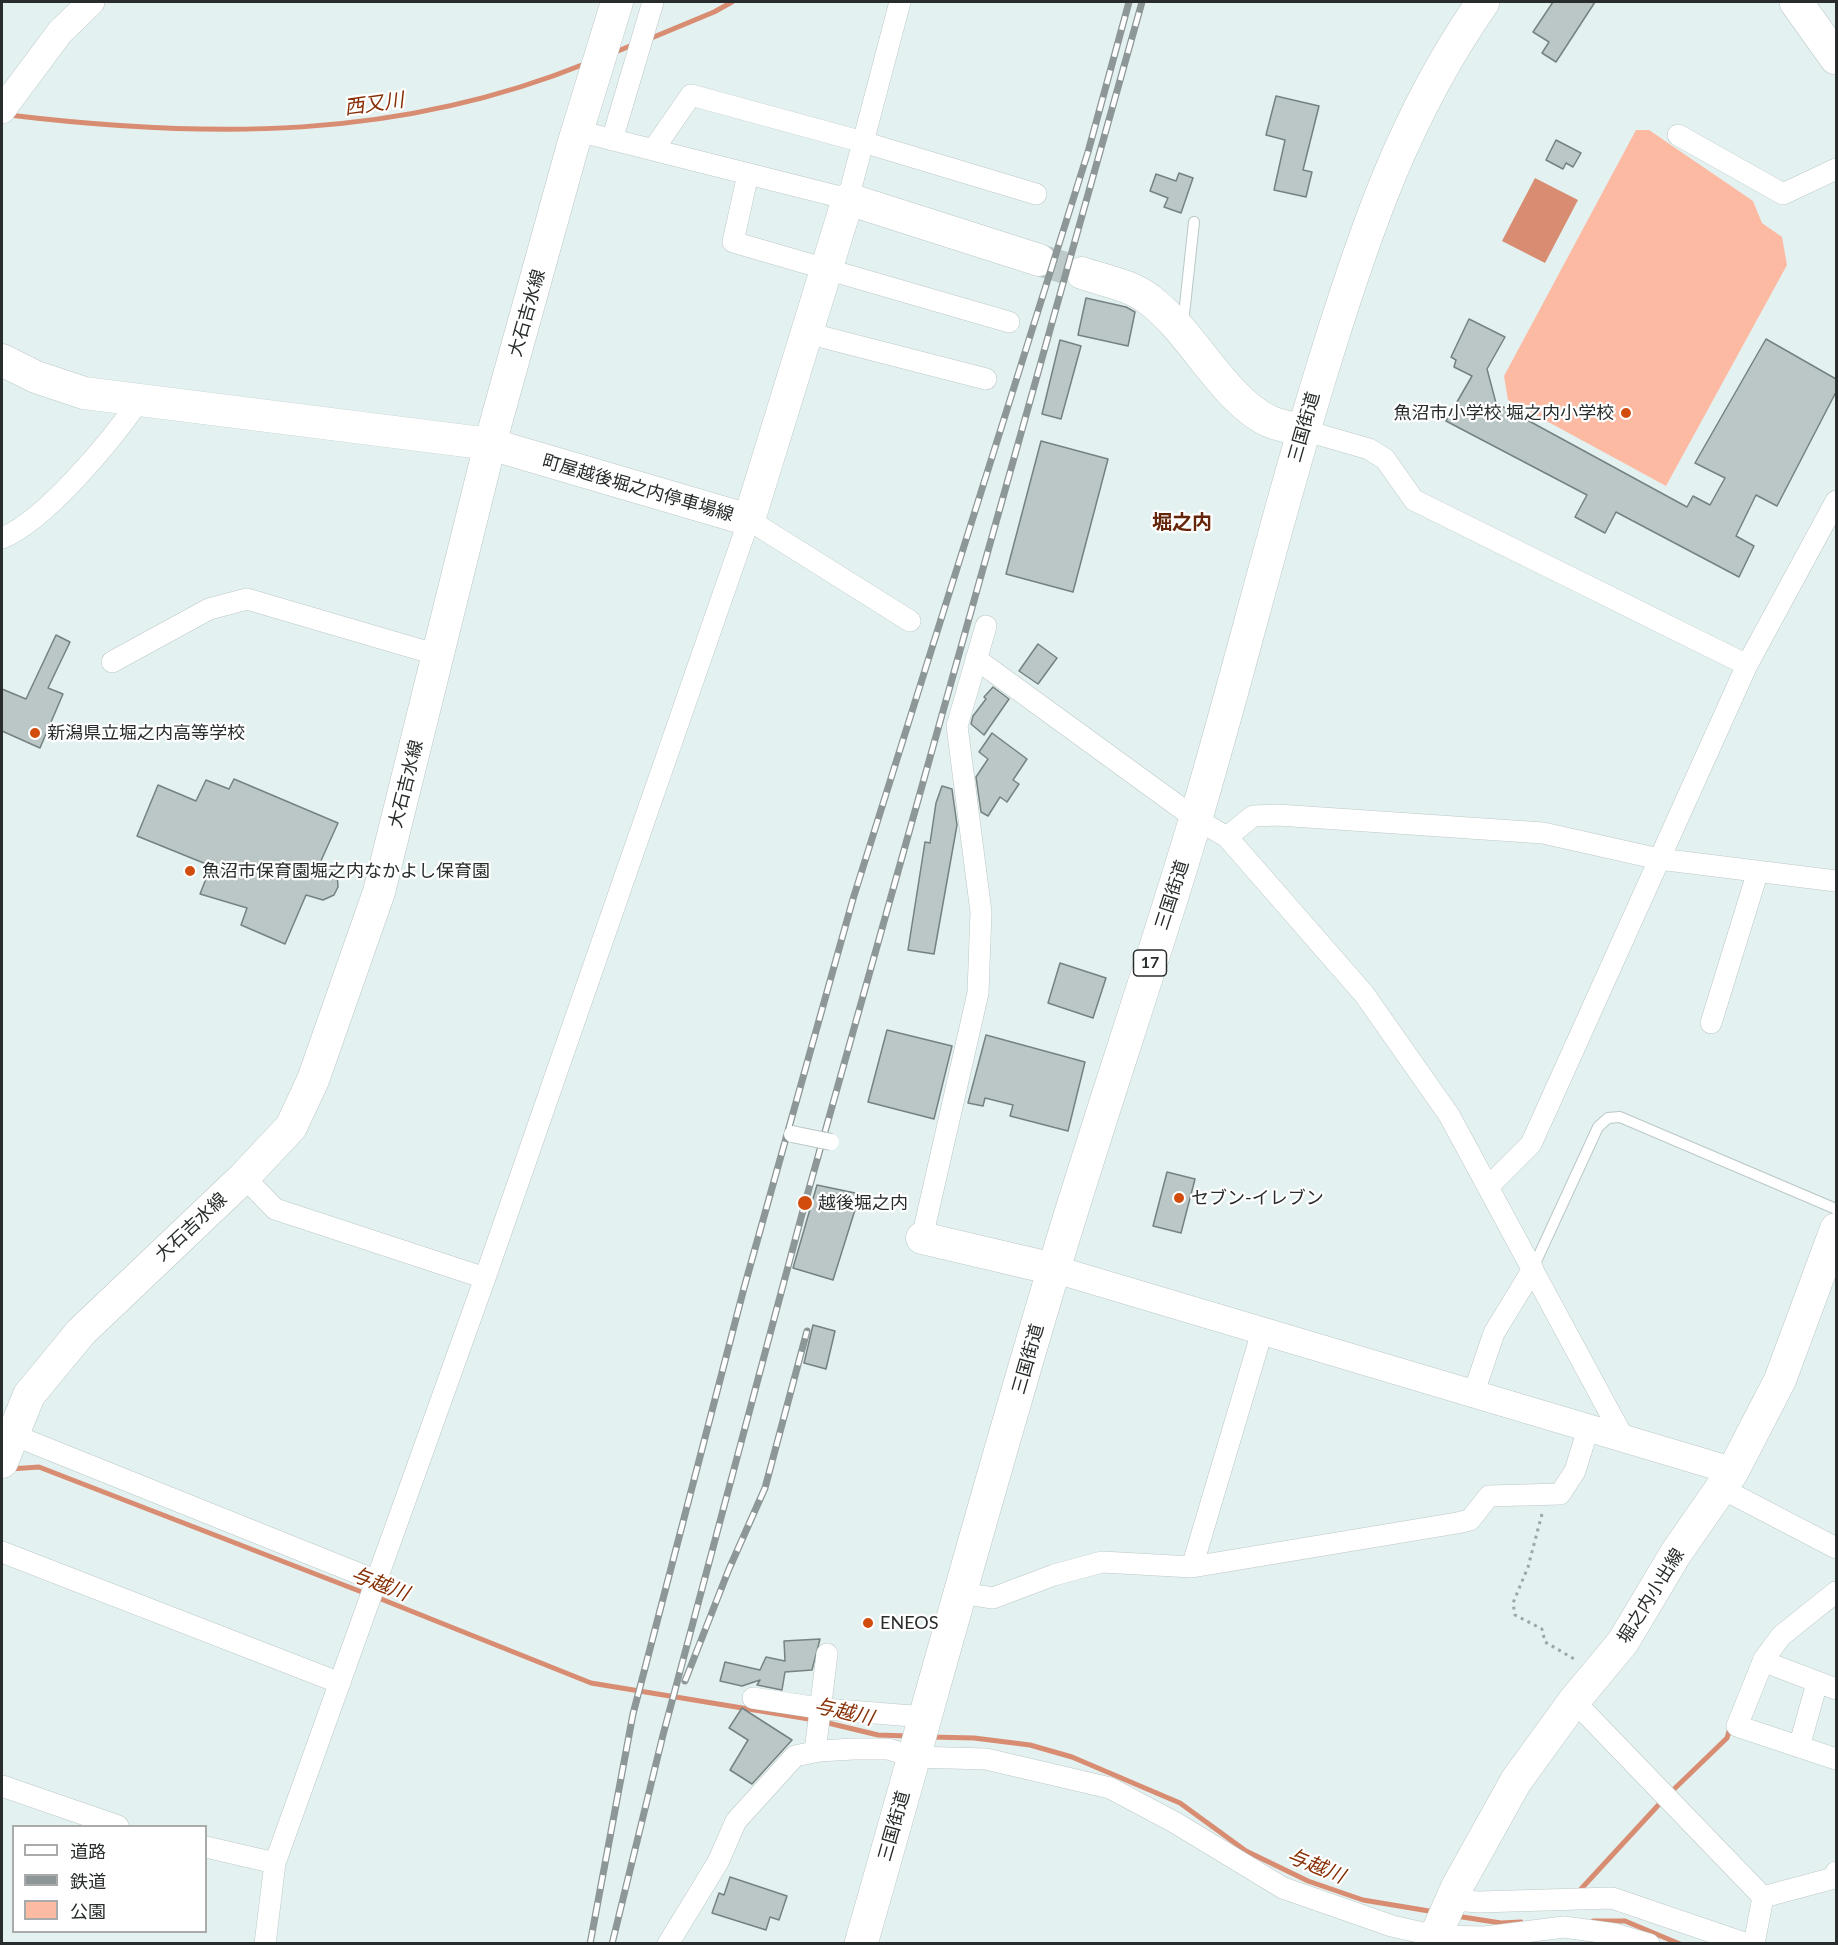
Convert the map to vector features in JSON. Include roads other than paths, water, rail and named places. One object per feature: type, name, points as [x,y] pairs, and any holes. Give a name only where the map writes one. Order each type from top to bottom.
[{"type":"main road","name":"大石吉水線","points":[[6,1448],[29,1395],[81,1332],[244,1177],[291,1127],[313,1080],[379,892],[490,444],[578,131],[617,2]]},
{"type":"main road","name":"三国街道","points":[[861,1944],[1054,1269],[1196,819],[1303,430],[1383,185],[1413,120],[1457,38],[1483,2]]},
{"type":"main road","points":[[1796,2],[1836,58]]},
{"type":"main road","points":[[848,199],[1039,260]]},
{"type":"main road","name":"町屋越後堀之内停車場線","points":[[2,360],[36,377],[84,393],[138,402],[490,444],[749,520],[848,199]]},
{"type":"main road","points":[[1082,273],[1130,288],[1149,299],[1182,330],[1241,401],[1272,422],[1303,430]]},
{"type":"main road","name":"堀之内小出線","points":[[1442,1921],[1516,1781],[1574,1701],[1623,1642],[1677,1553],[1727,1479],[1780,1380],[1836,1229]]},
{"type":"main road","points":[[922,1238],[1054,1269]]},
{"type":"street","points":[[5,104],[60,32],[91,2]]},
{"type":"street","points":[[612,140],[653,2]]},
{"type":"street","points":[[578,131],[848,199],[900,2]]},
{"type":"street","points":[[653,150],[691,95],[863,142],[1036,194]]},
{"type":"street","points":[[1678,135],[1783,194],[1836,169]]},
{"type":"street","points":[[748,174],[733,242],[1009,322]]},
{"type":"street","points":[[807,333],[986,379]]},
{"type":"street","points":[[2,538],[26,526],[49,506],[126,419],[138,402]]},
{"type":"street","points":[[1303,430],[1369,449],[1385,459],[1414,500],[1747,664]]},
{"type":"street","points":[[1488,1186],[1531,1144],[1747,664],[1836,501]]},
{"type":"street","points":[[265,1944],[275,1863],[485,1278],[749,520],[910,621]]},
{"type":"street","points":[[112,662],[209,609],[247,599],[438,655]]},
{"type":"street","points":[[922,1238],[978,993],[981,912],[957,726],[986,626]]},
{"type":"street","points":[[975,659],[1196,819],[1227,837],[1364,994],[1449,1115],[1624,1439]]},
{"type":"street","points":[[1227,837],[1253,816],[1278,815],[1543,833],[1659,859],[1836,881]]},
{"type":"street","points":[[1711,1023],[1758,871]]},
{"type":"street","points":[[792,1134],[831,1142]]},
{"type":"street","points":[[244,1177],[275,1209],[485,1278]]},
{"type":"street","points":[[1054,1269],[1624,1439],[1727,1479],[1836,1548]]},
{"type":"street","points":[[1473,1395],[1494,1333],[1533,1269]]},
{"type":"street","points":[[1192,1567],[1262,1332]]},
{"type":"street","points":[[960,1593],[993,1598],[1054,1575],[1102,1562],[1192,1567],[1457,1524],[1470,1520],[1489,1496],[1560,1494],[1575,1471],[1588,1429]]},
{"type":"street","points":[[6,1448],[377,1581]]},
{"type":"street","points":[[2,1552],[340,1683]]},
{"type":"street","points":[[1836,1592],[1781,1636],[1764,1659],[1737,1725],[1836,1759]]},
{"type":"street","points":[[816,1743],[827,1654]]},
{"type":"street","points":[[1764,1659],[1827,1686],[1799,1747]]},
{"type":"street","points":[[753,1698],[819,1708],[925,1717]]},
{"type":"street","points":[[1574,1701],[1763,1897]]},
{"type":"street","points":[[668,1944],[718,1862],[736,1821],[795,1756],[816,1743],[888,1749],[914,1757],[986,1759],[1110,1788],[1174,1822],[1283,1888],[1392,1926],[1616,1904],[1747,1944]]},
{"type":"street","points":[[2,1786],[112,1825]]},
{"type":"street","points":[[207,1847],[275,1863]]},
{"type":"street","points":[[1763,1897],[1834,1878],[1836,1872]]},
{"type":"street","points":[[1754,1944],[1763,1897]]},
{"type":"street","points":[[1609,1933],[1616,1904]]},
{"type":"street","points":[[1442,1921],[1485,1937],[1609,1933],[1649,1944]]},
{"type":"lane","points":[[1182,330],[1194,222]]},
{"type":"lane","points":[[1533,1269],[1598,1127],[1608,1118],[1620,1117],[1836,1209]]},
{"type":"waterway","name":"西又川","points":[[649,39],[714,12],[732,2]]},
{"type":"waterway","name":"西又川","points":[[613,53],[635,44]]},
{"type":"waterway","name":"西又川","points":[[9,115],[157,128],[302,127],[374,120],[445,107],[516,88],[587,63]]},
{"type":"waterway","name":"与越川","points":[[10,1469],[39,1467],[367,1594]]},
{"type":"waterway","name":"与越川","points":[[376,1597],[591,1683],[815,1720]]},
{"type":"waterway","name":"与越川","points":[[824,1722],[878,1735],[909,1736]]},
{"type":"waterway","points":[[1670,1793],[1727,1738],[1731,1725]]},
{"type":"waterway","name":"与越川","points":[[930,1737],[974,1738],[1030,1745],[1072,1757],[1180,1803],[1246,1851],[1308,1881],[1363,1900],[1435,1912]]},
{"type":"waterway","points":[[1581,1889],[1663,1800]]},
{"type":"waterway","name":"与越川","points":[[1456,1916],[1501,1923],[1521,1922]]},
{"type":"waterway","name":"与越川","points":[[1593,1921],[1625,1921],[1680,1944]]},
{"type":"tunnel","points":[[1039,260],[1082,273]]},
{"type":"railway","points":[[590,1944],[633,1714],[744,1288],[853,899],[1088,152],[1129,2]]},
{"type":"railway","points":[[612,1944],[663,1735],[805,1203],[1142,2]]},
{"type":"railway","points":[[685,1681],[729,1569],[765,1488],[807,1331]]},
{"type":"place","name":"魚沼市小学校 堀之内小学校","points":[[1626,413]]},
{"type":"place","name":"新潟県立堀之内高等学校","points":[[35,733]]},
{"type":"place","name":"魚沼市保育園堀之内なかよし保育園","points":[[190,871]]},
{"type":"place","name":"セブン-イレブン","points":[[1179,1198]]},
{"type":"place","name":"越後堀之内","points":[[805,1203]]},
{"type":"place","name":"ENEOS","points":[[868,1623]]},
{"type":"district","name":"堀之内","points":[[1182,523]]}]
